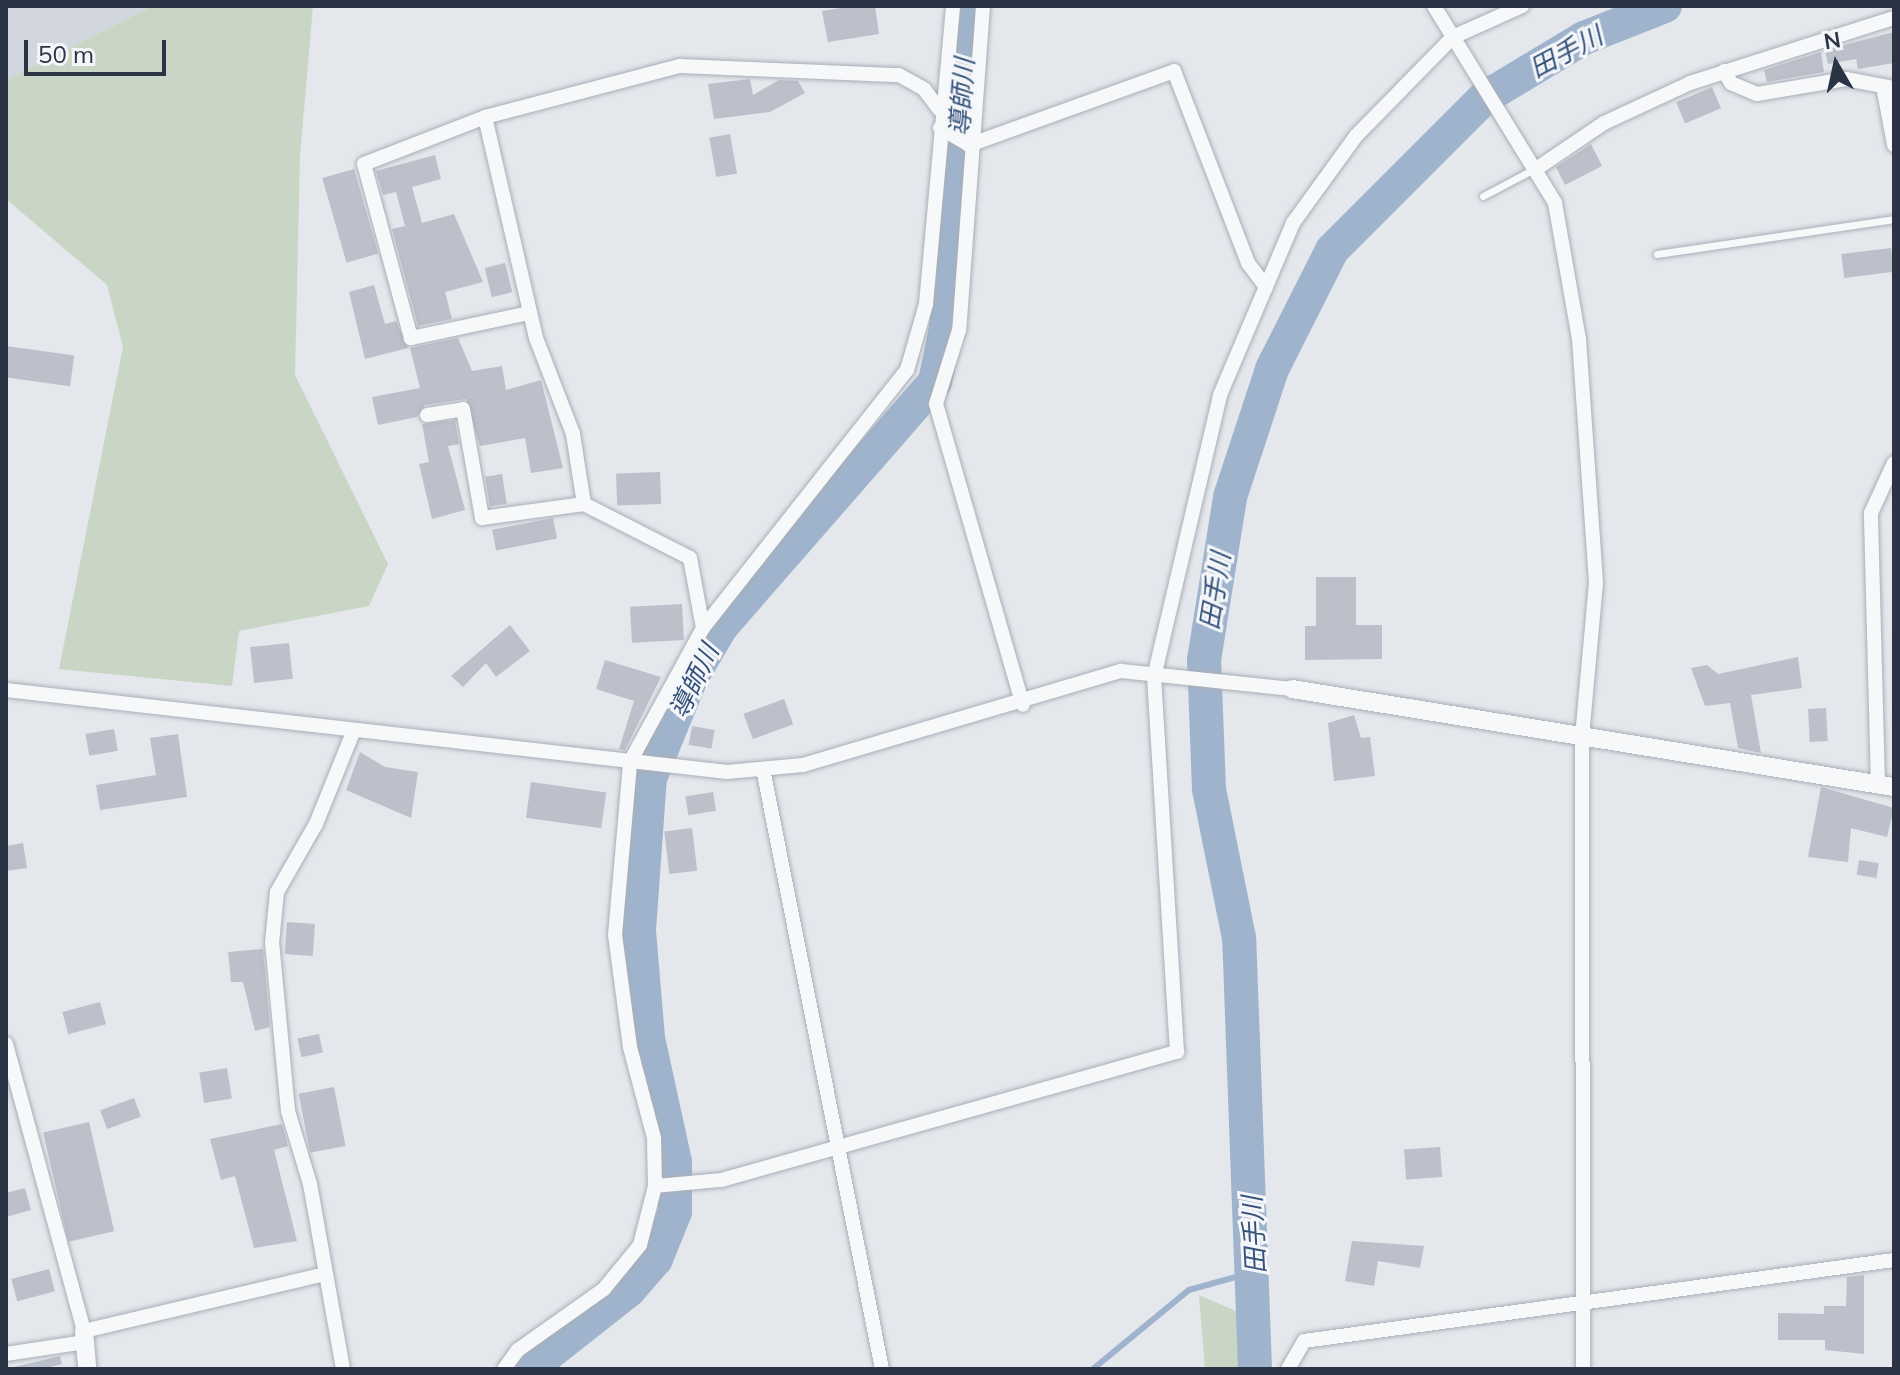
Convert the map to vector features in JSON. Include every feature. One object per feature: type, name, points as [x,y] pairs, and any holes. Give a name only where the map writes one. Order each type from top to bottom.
[{"type":"street","points":[[504,1369],[623,1270],[640,1245],[655,1186],[654,1138],[630,1047],[615,935],[630,762],[703,628],[907,370],[926,304],[940,110],[953,6]]},
{"type":"street","points":[[983,6],[959,330],[936,404],[1023,705]]},
{"type":"street","points":[[1434,6],[1535,163],[1565,250],[1587,422],[1596,583],[1582,737],[1583,1369]]},
{"type":"street","points":[[655,1186],[701,1185],[1177,1052],[1154,677],[1220,395],[1293,223],[1356,136],[1456,42],[1522,6]]},
{"type":"street","points":[[1535,163],[1604,123],[1724,71],[1894,18]]},
{"type":"street","points":[[529,313],[411,338],[364,164],[485,117],[693,66],[899,75],[924,89],[940,110]]},
{"type":"street","points":[[940,128],[973,143],[1174,71],[1248,263],[1266,287]]},
{"type":"street","points":[[1724,71],[1742,91],[1757,94],[1846,79],[1888,87],[1894,145]]},
{"type":"street","points":[[485,117],[529,313],[569,420],[584,504]]},
{"type":"street","points":[[427,415],[463,409],[482,518],[584,504],[690,558],[703,628]]},
{"type":"street","points":[[6,690],[672,768],[763,769],[1023,705],[1121,671],[1154,677],[1292,689],[1886,786],[1870,525],[1894,463]]},
{"type":"street","points":[[343,1369],[321,1275],[310,1184],[288,1111],[272,943],[277,892],[316,824],[354,730]]},
{"type":"street","points":[[763,769],[882,1369]]},
{"type":"street","points":[[6,1044],[85,1337],[87,1369]]},
{"type":"street","points":[[1288,1369],[1304,1341],[1894,1260]]},
{"type":"street","points":[[6,1354],[85,1337],[321,1275]]},
{"type":"lane","points":[[1483,196],[1535,163]]},
{"type":"lane","points":[[1657,254],[1894,219]]},
{"type":"shaded area","points":[[6,6],[153,6],[6,80]]},
{"type":"green space","points":[[153,6],[313,6],[300,156],[295,375],[388,564],[369,606],[239,631],[232,686],[59,669],[123,347],[107,285],[6,199],[6,80]]},
{"type":"green space","points":[[1199,1295],[1238,1312],[1238,1369],[1205,1369]]},
{"type":"building","points":[[875,6],[879,34],[828,42],[822,11]]},
{"type":"building","points":[[1894,32],[1894,63],[1858,69],[1856,59],[1828,64],[1825,50]]},
{"type":"building","points":[[1821,52],[1824,72],[1767,82],[1764,70]]},
{"type":"building","points":[[750,79],[753,95],[779,80],[798,81],[805,93],[770,112],[714,119],[708,84]]},
{"type":"building","points":[[1712,87],[1721,108],[1685,123],[1676,102]]},
{"type":"building","points":[[730,134],[737,173],[716,177],[709,138]]},
{"type":"building","points":[[1591,144],[1602,166],[1565,185],[1556,167]]},
{"type":"building","points":[[435,155],[441,179],[412,187],[422,223],[454,214],[483,282],[445,292],[452,319],[418,326],[392,229],[405,226],[396,192],[383,195],[376,171]]},
{"type":"building","points":[[354,169],[378,254],[347,263],[322,178]]},
{"type":"building","points":[[1891,248],[1894,272],[1844,278],[1841,254]]},
{"type":"building","points":[[505,263],[512,292],[492,297],[485,268]]},
{"type":"building","points":[[374,285],[385,324],[396,321],[408,348],[365,359],[349,292]]},
{"type":"building","points":[[458,338],[472,371],[502,366],[506,390],[541,380],[563,468],[531,473],[525,438],[480,446],[466,399],[425,405],[417,417],[378,425],[372,397],[420,388],[410,348]]},
{"type":"building","points":[[6,346],[74,356],[70,386],[6,377]]},
{"type":"building","points":[[455,420],[459,444],[448,446],[465,510],[432,519],[419,464],[429,462],[422,424]]},
{"type":"building","points":[[660,472],[661,504],[617,506],[616,474]]},
{"type":"building","points":[[502,474],[507,504],[490,506],[485,477]]},
{"type":"building","points":[[553,518],[557,539],[496,550],[492,530]]},
{"type":"building","points":[[1316,577],[1356,577],[1356,625],[1382,625],[1382,659],[1305,660],[1305,626],[1316,626]]},
{"type":"building","points":[[682,604],[684,640],[632,643],[630,607]]},
{"type":"building","points":[[510,625],[530,651],[496,677],[486,663],[463,687],[451,676]]},
{"type":"building","points":[[289,643],[293,679],[254,683],[250,647]]},
{"type":"building","points":[[1798,657],[1802,688],[1751,695],[1761,753],[1738,748],[1730,703],[1705,706],[1691,668],[1707,665],[1718,674]]},
{"type":"building","points":[[605,660],[661,677],[625,750],[619,749],[634,701],[596,689]]},
{"type":"building","points":[[784,699],[793,724],[753,739],[744,714]]},
{"type":"building","points":[[1826,708],[1828,741],[1810,742],[1808,709]]},
{"type":"building","points":[[1354,715],[1361,738],[1370,737],[1375,776],[1334,781],[1328,723]]},
{"type":"building","points":[[692,726],[715,730],[711,749],[689,745]]},
{"type":"building","points":[[114,729],[118,751],[89,756],[85,734]]},
{"type":"building","points":[[178,734],[187,797],[100,810],[96,785],[156,775],[150,738]]},
{"type":"building","points":[[360,752],[385,767],[418,772],[411,818],[346,790]]},
{"type":"building","points":[[531,782],[606,793],[601,828],[526,818]]},
{"type":"building","points":[[1821,787],[1894,808],[1887,837],[1851,828],[1848,862],[1808,857]]},
{"type":"building","points":[[713,792],[716,811],[688,815],[685,796]]},
{"type":"building","points":[[692,828],[697,871],[669,874],[664,831]]},
{"type":"building","points":[[23,843],[27,868],[6,871],[6,846]]},
{"type":"building","points":[[1859,860],[1879,863],[1876,878],[1857,875]]},
{"type":"building","points":[[287,922],[315,924],[313,956],[285,954]]},
{"type":"building","points":[[263,949],[270,1027],[255,1031],[243,982],[231,982],[228,952]]},
{"type":"building","points":[[100,1002],[106,1024],[68,1034],[62,1012]]},
{"type":"building","points":[[319,1034],[323,1053],[301,1057],[297,1039]]},
{"type":"building","points":[[227,1068],[232,1099],[204,1103],[199,1072]]},
{"type":"building","points":[[334,1087],[345,1146],[310,1153],[299,1094]]},
{"type":"building","points":[[134,1098],[141,1117],[107,1129],[100,1110]]},
{"type":"building","points":[[89,1122],[114,1231],[68,1242],[43,1133]]},
{"type":"building","points":[[282,1124],[288,1146],[274,1150],[297,1241],[254,1248],[235,1176],[221,1180],[210,1139]]},
{"type":"building","points":[[1440,1147],[1442,1177],[1406,1179],[1404,1150]]},
{"type":"building","points":[[25,1188],[31,1210],[6,1217],[6,1193]]},
{"type":"building","points":[[1352,1241],[1424,1246],[1420,1268],[1378,1261],[1374,1286],[1345,1281]]},
{"type":"building","points":[[49,1269],[55,1291],[17,1301],[11,1279]]},
{"type":"building","points":[[1864,1275],[1864,1354],[1825,1350],[1825,1340],[1778,1340],[1778,1313],[1824,1314],[1824,1306],[1846,1306],[1847,1277]]},
{"type":"building","points":[[60,1356],[62,1364],[43,1369],[6,1369]]},
{"type":"waterway","name":"導師川","points":[[529,1369],[629,1290],[656,1259],[675,1212],[675,1162],[648,1038],[639,930],[650,778],[691,678],[721,627],[935,382],[946,328],[968,6]]},
{"type":"waterway","name":"田手川","points":[[1255,1369],[1239,938],[1209,789],[1204,660],[1230,497],[1272,369],[1332,250],[1484,98],[1584,38],[1665,6]]},
{"type":"waterway","points":[[1093,1369],[1189,1290],[1257,1271]]}]
